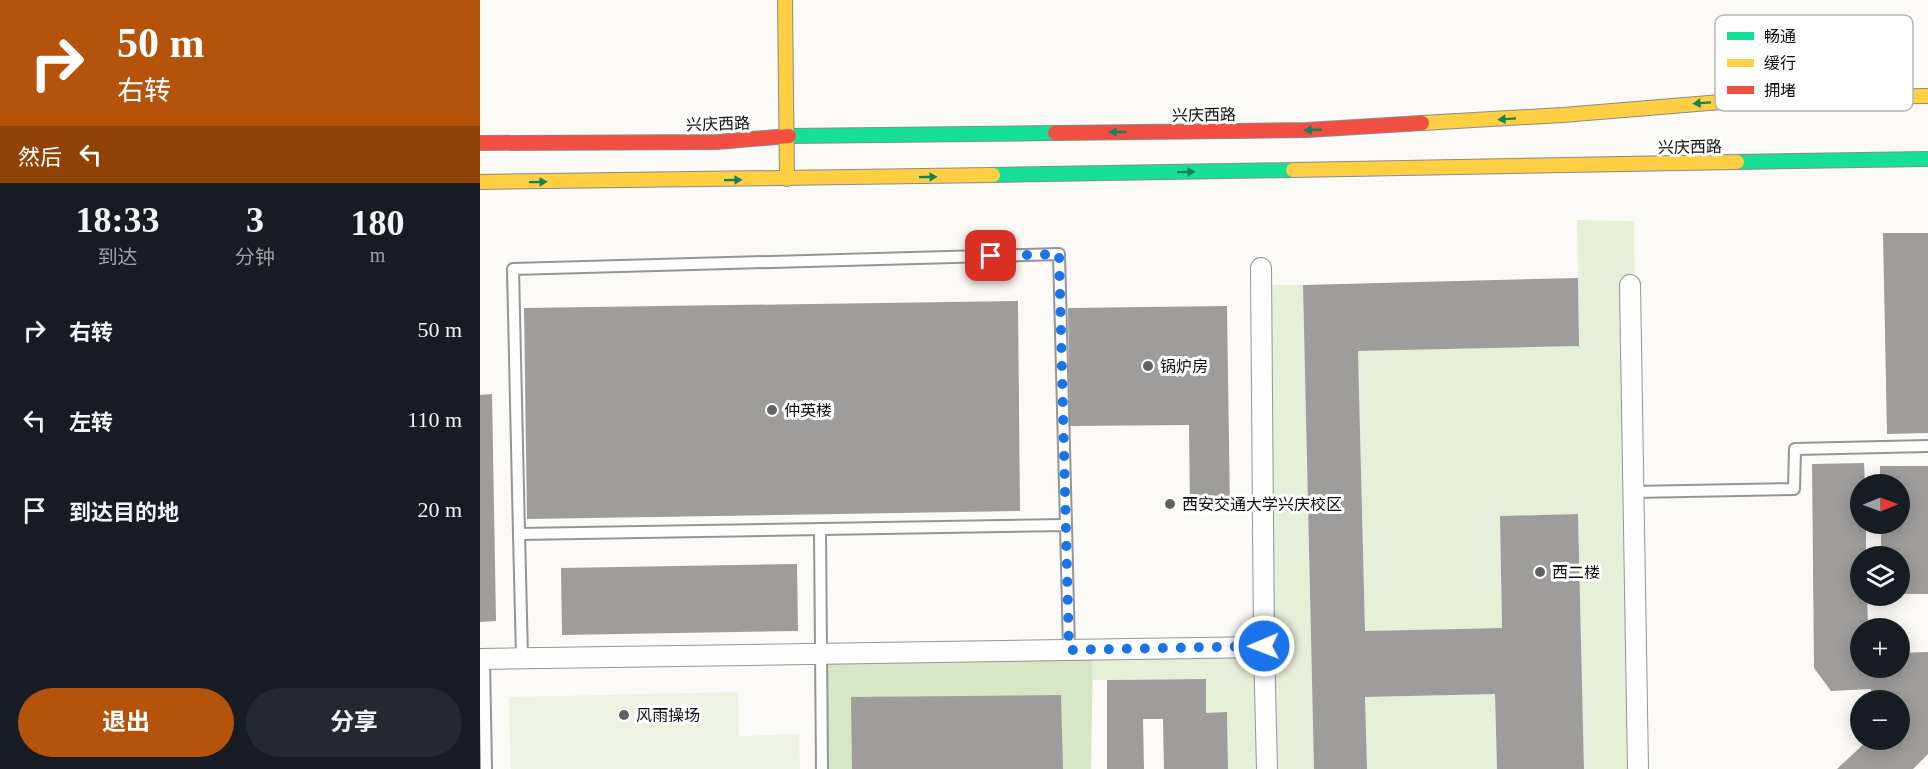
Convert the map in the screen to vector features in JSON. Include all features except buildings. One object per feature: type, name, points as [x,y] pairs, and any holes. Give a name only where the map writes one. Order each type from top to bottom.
[{"type":"main road","points":[[785,0],[787,179]]},
{"type":"main road","name":"兴庆西路","points":[[1913,96],[1928,96]]},
{"type":"main road","name":"兴庆西路","points":[[480,143],[717,142],[787,136],[1307,130],[1563,115],[1715,103]]},
{"type":"main road","name":"兴庆西路","points":[[480,182],[787,179],[1928,159]]},
{"type":"street","points":[[1261,268],[1267,769]]},
{"type":"street","points":[[1630,285],[1638,769]]},
{"type":"street","points":[[482,659],[1264,646]]},
{"type":"lane","points":[[522,657],[513,269],[1059,254],[1069,650]]},
{"type":"lane","points":[[1633,492],[1794,489],[1795,449],[1928,446]]},
{"type":"lane","points":[[519,534],[1066,525]]},
{"type":"lane","points":[[820,530],[822,769]]},
{"type":"lane","points":[[482,659],[486,769]]},
{"type":"green space","points":[[1577,220],[1634,221],[1639,769],[1584,769],[1578,514],[1500,516],[1502,628],[1365,631],[1358,351],[1579,346]]},
{"type":"green space","points":[[1261,285],[1303,285],[1314,769],[1268,769]]},
{"type":"green space","points":[[1264,647],[1266,769],[1228,769],[1227,713],[1206,713],[1206,679],[1093,680],[1093,649]]},
{"type":"green space","points":[[1093,649],[1091,769],[827,769],[825,656]]},
{"type":"green space","name":"风雨操场","points":[[738,692],[739,736],[799,734],[800,769],[511,769],[509,697]]},
{"type":"green space","points":[[1495,694],[1497,769],[1367,769],[1365,697]]},
{"type":"traffic: fast","points":[[789,136],[1055,133]]},
{"type":"traffic: fast","points":[[1737,162],[1928,159]]},
{"type":"traffic: fast","points":[[993,175],[1293,170]]},
{"type":"traffic: slow","points":[[785,0],[787,179]]},
{"type":"traffic: slow","points":[[1913,96],[1928,96]]},
{"type":"traffic: slow","points":[[1422,123],[1563,115],[1715,103]]},
{"type":"traffic: slow","points":[[1293,170],[1737,162]]},
{"type":"traffic: slow","points":[[480,182],[993,175]]},
{"type":"traffic: jam","points":[[1055,133],[1307,130],[1422,123]]},
{"type":"traffic: jam","points":[[480,143],[717,142],[789,136]]},
{"type":"place","name":"锅炉房","points":[[1148,366]]},
{"type":"place","name":"仲英楼","points":[[772,410]]},
{"type":"place","name":"西安交通大学兴庆校区","points":[[1170,504]]},
{"type":"place","name":"西二楼","points":[[1540,572]]},
{"type":"place","name":"风雨操场","points":[[624,715]]},
{"type":"route","points":[[991,256],[1059,254],[1069,650],[1264,646]]}]
